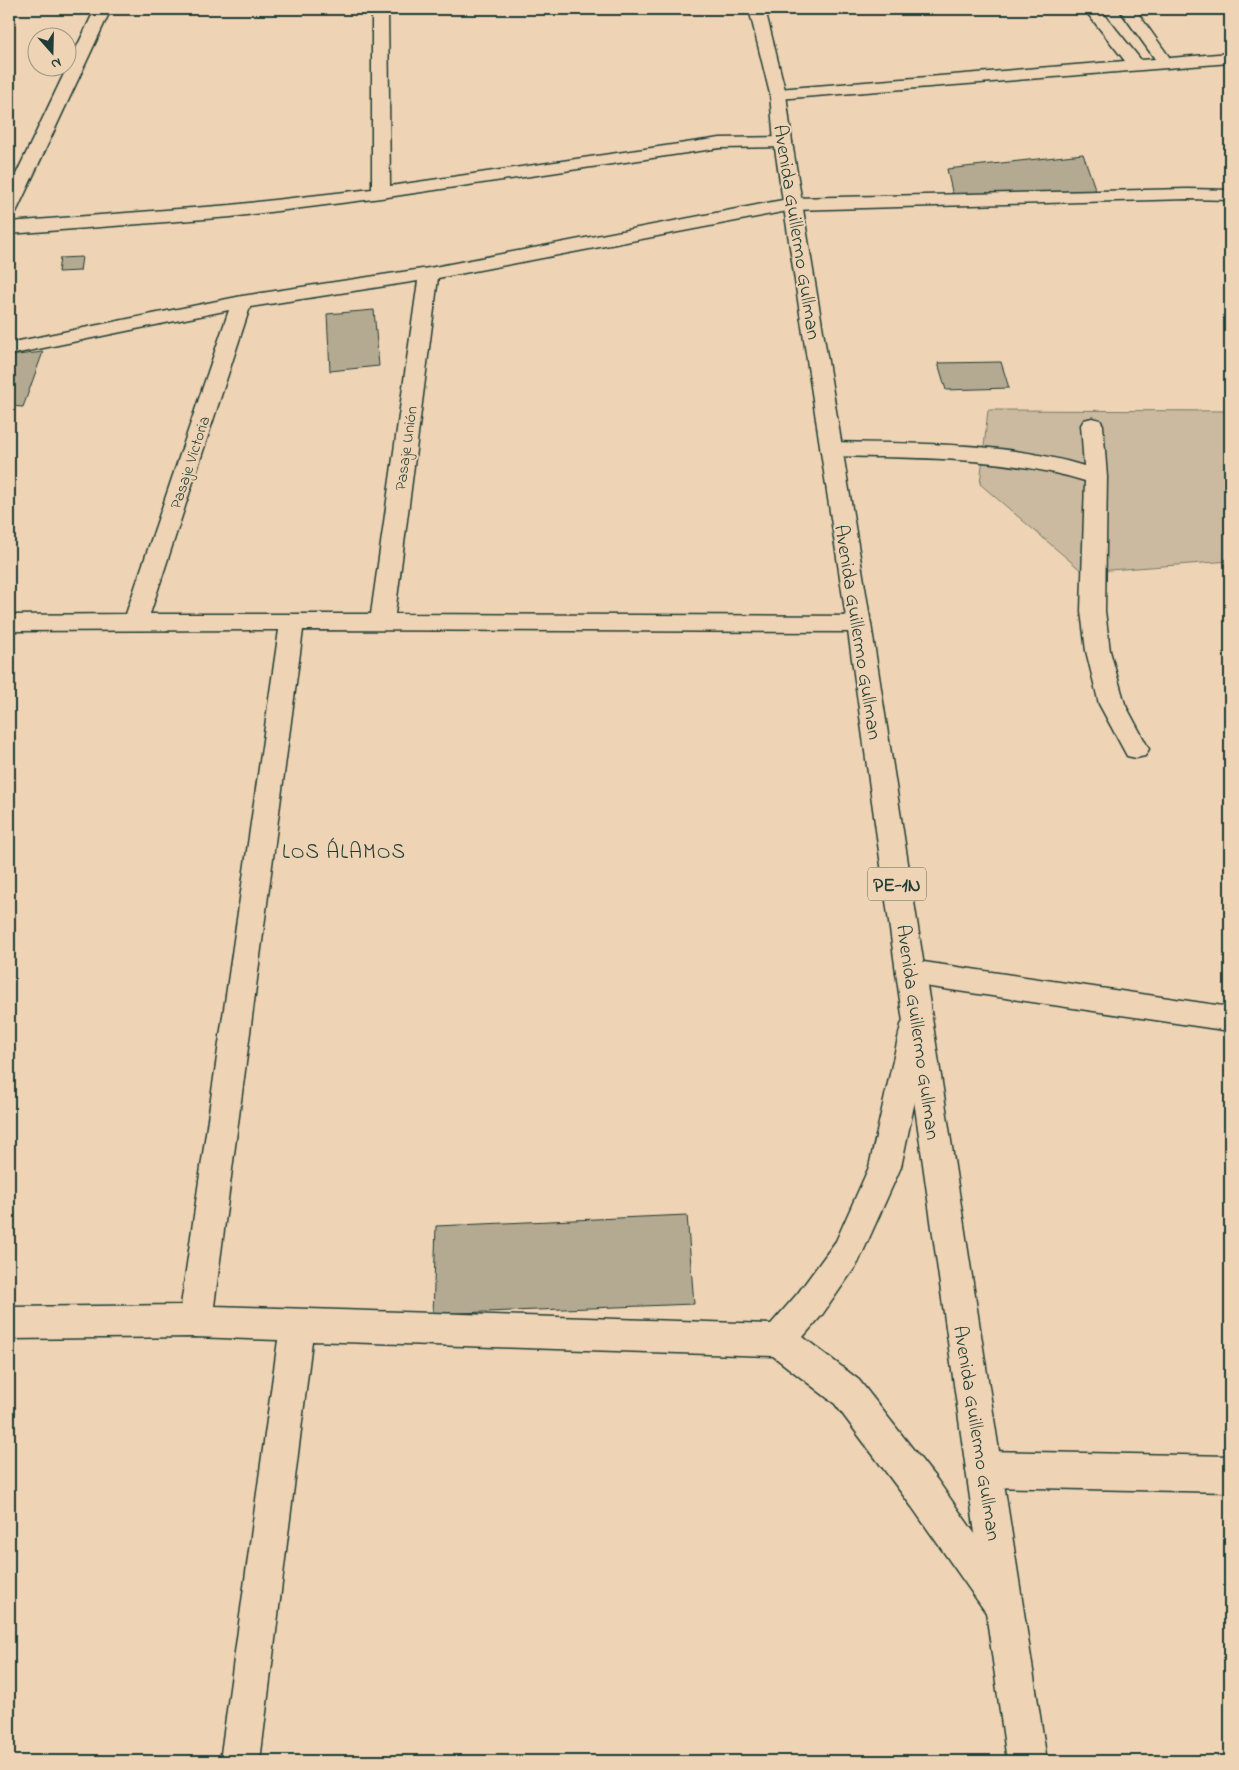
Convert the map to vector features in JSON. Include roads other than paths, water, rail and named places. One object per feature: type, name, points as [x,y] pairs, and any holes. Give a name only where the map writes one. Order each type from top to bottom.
[{"type":"street","points":[[9,208],[103,9]]},
{"type":"street","points":[[380,9],[382,193]]},
{"type":"street","name":"Avenida Guillermo Gullman","points":[[757,9],[778,94],[783,142],[859,624],[1027,1761]]},
{"type":"street","points":[[1092,9],[1136,64]]},
{"type":"street","points":[[1127,9],[1165,62]]},
{"type":"street","points":[[778,94],[1230,58]]},
{"type":"street","points":[[9,228],[231,211],[382,193],[720,143],[783,142]]},
{"type":"street","points":[[9,349],[242,302],[428,274],[793,204],[1188,194],[1230,195]]},
{"type":"street","name":"Pasaje Unión","points":[[382,622],[428,274]]},
{"type":"street","name":"Pasaje Victoria","points":[[135,622],[242,302]]},
{"type":"street","points":[[1092,425],[1096,476],[1093,611],[1098,651],[1112,704],[1136,749]]},
{"type":"street","points":[[831,449],[975,453],[1070,468],[1096,476]]},
{"type":"street","points":[[195,1321],[292,622]]},
{"type":"street","points":[[9,623],[859,624]]},
{"type":"street","points":[[910,972],[1229,1022]]},
{"type":"street","points":[[779,1340],[810,1304],[847,1252],[885,1167],[917,1021]]},
{"type":"street","points":[[9,1323],[195,1321],[297,1326],[779,1340],[847,1392],[925,1494],[1005,1608]]},
{"type":"street","points":[[240,1761],[297,1326]]},
{"type":"street","points":[[984,1469],[1230,1474]]},
{"type":"district","name":"LOS ÁLAMOS","points":[[344,851]]}]
